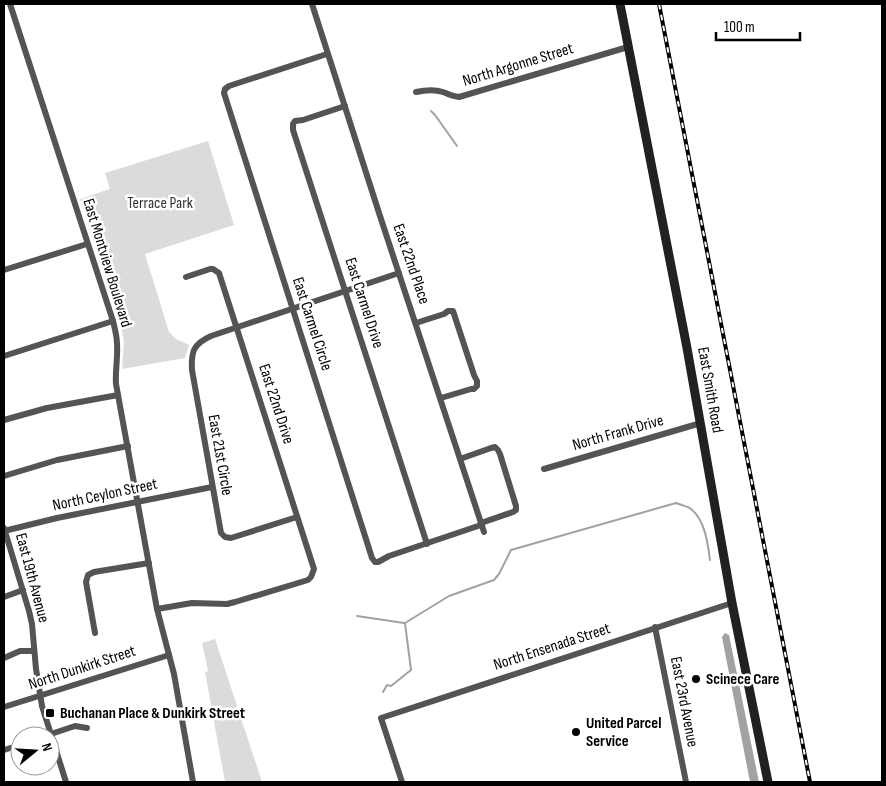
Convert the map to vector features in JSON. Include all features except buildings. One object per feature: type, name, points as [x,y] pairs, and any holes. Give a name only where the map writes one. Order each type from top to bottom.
[{"type":"street","name":"East Montview Boulevard","points":[[10,4],[113,321],[117,343],[116,373],[118,396],[157,609],[174,674],[193,782]]},
{"type":"street","name":"East 22nd Place","points":[[312,4],[484,532]]},
{"type":"street","name":"East Smith Road","points":[[620,4],[687,348],[732,603],[768,782]]},
{"type":"street","name":"North Argonne Street","points":[[416,92],[436,90],[459,97],[628,47]]},
{"type":"street","name":"East Carmel Circle","points":[[327,54],[228,86],[224,93],[372,558],[375,562],[516,510],[516,503],[500,454],[495,447],[460,459]]},
{"type":"street","name":"East Carmel Drive","points":[[344,106],[295,121],[293,130],[427,544]]},
{"type":"street","points":[[4,270],[87,244]]},
{"type":"street","name":"East 22nd Drive","points":[[157,609],[192,603],[227,604],[235,602],[305,581],[312,577],[314,569],[219,273],[216,270],[210,269],[186,277]]},
{"type":"street","name":"East 21st Circle","points":[[298,517],[238,537],[225,537],[221,532],[192,370],[194,348],[203,340],[399,273]]},
{"type":"street","points":[[416,323],[448,311],[453,311],[477,381],[477,386],[474,389],[440,398]]},
{"type":"street","points":[[4,356],[113,321]]},
{"type":"street","points":[[4,420],[47,408],[118,396]]},
{"type":"street","name":"North Frank Drive","points":[[544,469],[701,423]]},
{"type":"street","points":[[4,476],[57,460],[128,446]]},
{"type":"street","name":"North Ceylon Street","points":[[4,530],[212,487]]},
{"type":"street","name":"East 19th Avenue","points":[[4,530],[32,624],[40,696],[46,726]]},
{"type":"street","points":[[95,633],[86,582],[88,575],[94,572],[149,563]]},
{"type":"street","points":[[4,597],[23,590]]},
{"type":"street","name":"North Ensenada Street","points":[[402,782],[381,718],[732,603]]},
{"type":"street","name":"East 23rd Avenue","points":[[655,627],[686,782]]},
{"type":"street","points":[[4,658],[20,651],[34,651]]},
{"type":"street","name":"North Dunkirk Street","points":[[4,707],[169,655]]},
{"type":"street","points":[[60,731],[75,726],[88,728]]},
{"type":"street","name":"East 19th Avenue","points":[[60,766],[66,782]]},
{"type":"green space","name":"Terrace Park","points":[[208,141],[234,225],[145,254],[169,332],[176,339],[189,345],[185,358],[122,369],[124,341],[121,327],[80,199],[110,189],[105,173]]},
{"type":"green space","points":[[215,639],[262,782],[225,782],[205,672],[208,671],[202,643]]},
{"type":"shaded area","points":[[725,633],[729,635],[759,782],[750,782],[722,637]]},
{"type":"waterway","points":[[431,111],[457,146]]},
{"type":"waterway","points":[[383,692],[387,685],[391,686],[411,670],[405,623],[449,596],[494,580],[511,550],[676,503],[691,509],[700,519],[705,533],[710,560]]},
{"type":"waterway","points":[[357,616],[404,623]]},
{"type":"railway","points":[[659,4],[810,782]]},
{"type":"place","name":"Scinece Care","points":[[696,679]]},
{"type":"place","name":"Buchanan Place & Dunkirk Street","points":[[50,713]]},
{"type":"place","name":"United Parcel Service","points":[[576,732]]}]
